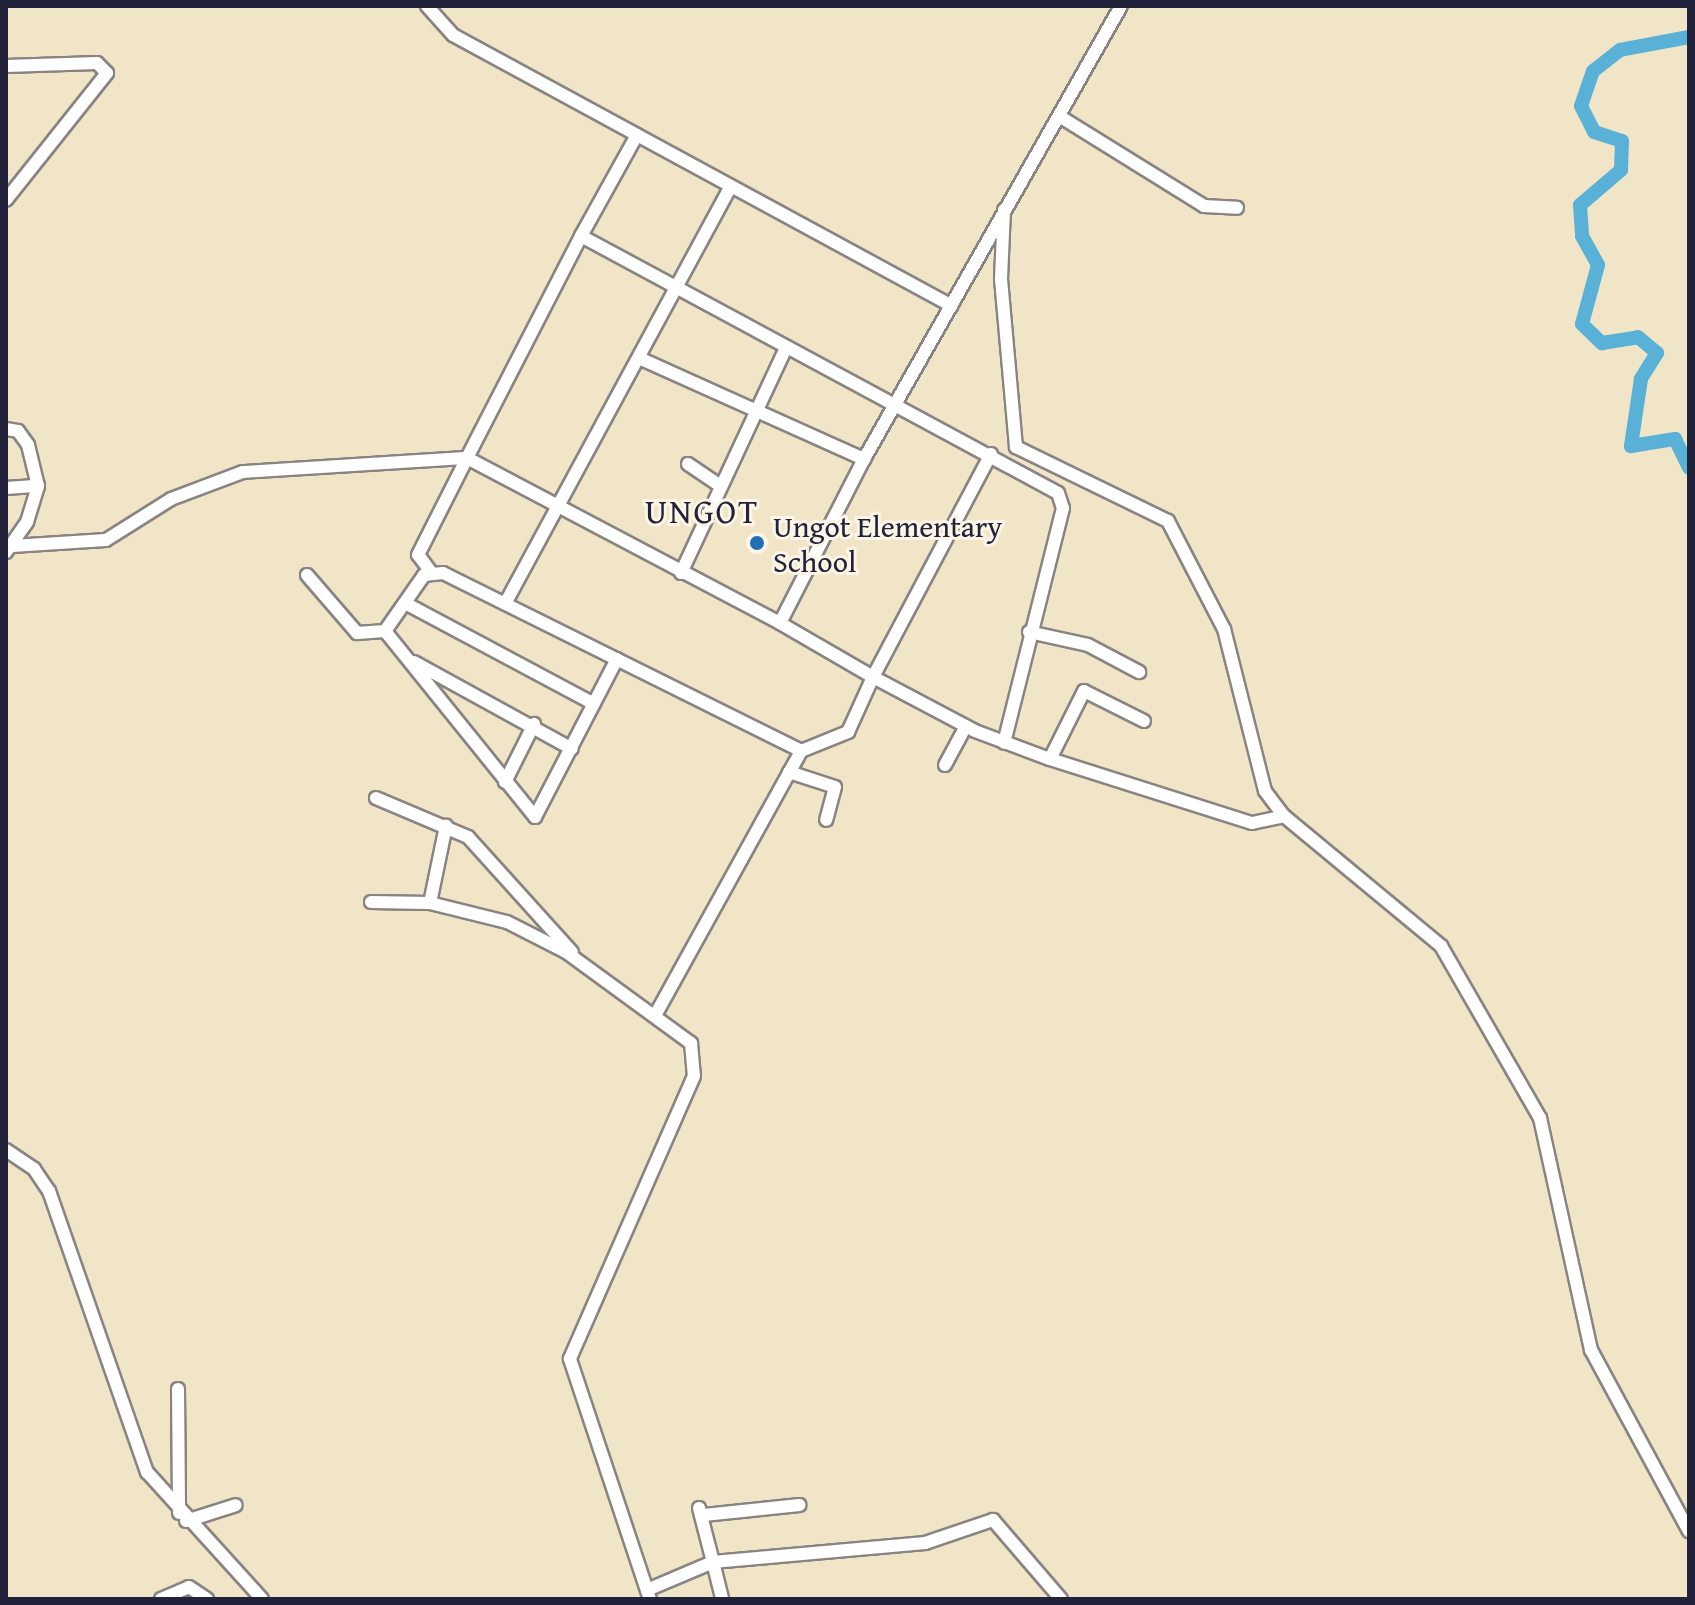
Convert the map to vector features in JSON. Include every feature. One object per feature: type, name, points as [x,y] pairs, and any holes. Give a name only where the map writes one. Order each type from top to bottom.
[{"type":"street","points":[[427,6],[453,35],[637,135],[729,190],[952,306]]},
{"type":"street","points":[[780,623],[864,459],[897,407],[1004,210],[1121,6]]},
{"type":"street","points":[[6,66],[97,63],[107,73],[6,200]]},
{"type":"street","points":[[1059,116],[1204,206],[1237,208]]},
{"type":"street","points":[[637,135],[581,236],[418,555],[431,572],[506,602],[801,751],[844,738],[991,454]]},
{"type":"street","points":[[506,602],[561,508],[729,190]]},
{"type":"street","points":[[1004,210],[1001,279],[1016,447],[1168,521],[1224,629],[1252,722],[1260,780],[1284,816],[1428,931],[1526,1087],[1540,1118],[1591,1350],[1689,1531]]},
{"type":"street","points":[[581,236],[785,350],[991,454],[1061,496],[1004,743]]},
{"type":"street","points":[[681,573],[751,412],[785,350]]},
{"type":"street","points":[[639,358],[751,412],[864,459]]},
{"type":"street","points":[[6,429],[18,431],[28,445],[38,486],[9,549]]},
{"type":"street","points":[[9,549],[106,540],[171,499],[243,472],[467,458],[780,623],[873,677],[1004,743],[1252,823],[1284,816]]},
{"type":"street","points":[[688,464],[719,485]]},
{"type":"street","points":[[6,488],[38,486]]},
{"type":"street","points":[[385,631],[431,572]]},
{"type":"street","points":[[307,575],[357,633],[385,631]]},
{"type":"street","points":[[405,603],[594,704]]},
{"type":"street","points":[[385,631],[530,816],[540,814],[617,659]]},
{"type":"street","points":[[1029,632],[1088,645],[1139,672]]},
{"type":"street","points":[[409,659],[534,724],[572,749]]},
{"type":"street","points":[[1050,759],[1084,691],[1144,721]]},
{"type":"street","points":[[505,782],[534,724]]},
{"type":"street","points":[[945,765],[966,726]]},
{"type":"street","points":[[657,1012],[801,751]]},
{"type":"street","points":[[789,772],[835,787],[826,820]]},
{"type":"street","points":[[376,798],[446,826],[477,845],[579,960]]},
{"type":"street","points":[[430,903],[446,826]]},
{"type":"street","points":[[371,902],[430,903],[534,935],[579,960],[657,1012],[691,1043],[694,1076],[570,1359],[648,1595],[713,1562],[925,1543],[990,1519],[1061,1599]]},
{"type":"street","points":[[534,935],[545,919]]},
{"type":"street","points":[[6,1150],[43,1178],[137,1448],[183,1517],[262,1599]]},
{"type":"street","points":[[178,1389],[183,1517]]},
{"type":"street","points":[[183,1517],[236,1505]]},
{"type":"street","points":[[722,1599],[702,1512],[799,1505]]},
{"type":"street","points":[[161,1599],[189,1593],[207,1599]]},
{"type":"waterway","points":[[1689,37],[1620,50],[1593,71],[1581,106],[1594,132],[1622,141],[1621,170],[1580,205],[1582,236],[1598,265],[1582,324],[1602,343],[1638,337],[1657,353],[1641,379],[1631,446],[1675,439],[1689,468]]},
{"type":"place","name":"Ungot Elementary School","points":[[757,543]]},
{"type":"district","name":"UNGOT","points":[[702,511]]}]
